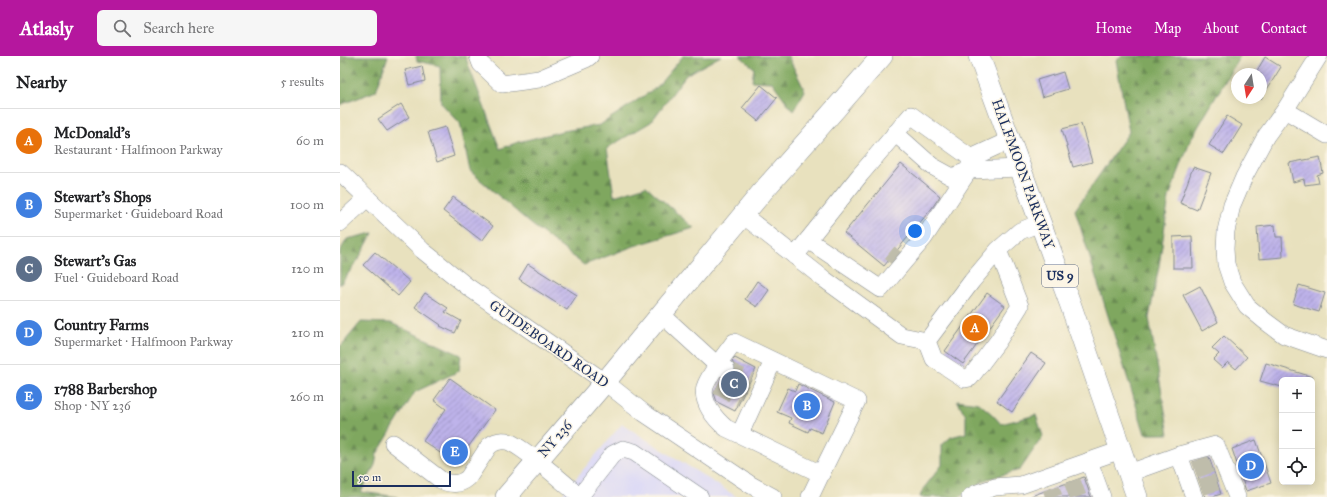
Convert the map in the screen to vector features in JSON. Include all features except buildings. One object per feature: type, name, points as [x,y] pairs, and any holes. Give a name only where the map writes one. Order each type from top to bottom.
[{"type":"main road","points":[[838,105],[863,56]]},
{"type":"main road","name":"NY 236","points":[[506,497],[605,382],[743,215],[882,56]]},
{"type":"main road","name":"HALFMOON PARKWAY","points":[[980,56],[1071,306],[1137,497]]},
{"type":"street","points":[[478,56],[481,64],[502,84],[539,79],[586,60],[590,56]]},
{"type":"street","points":[[1320,63],[1266,136],[1244,177],[1232,205],[1226,231],[1226,264],[1232,282],[1247,306],[1284,334],[1327,350]]},
{"type":"street","points":[[1285,110],[1327,135]]},
{"type":"street","points":[[795,256],[860,174],[911,115],[970,164],[1020,168]]},
{"type":"street","points":[[895,133],[932,166],[952,177],[970,164],[1010,140]]},
{"type":"street","points":[[808,240],[881,289],[924,238],[970,164]]},
{"type":"street","name":"GUIDEBOARD ROAD","points":[[340,172],[422,250],[468,287],[605,382],[650,417],[751,485],[773,497]]},
{"type":"street","points":[[340,223],[367,198]]},
{"type":"street","points":[[743,215],[824,279],[902,336],[927,341]]},
{"type":"street","points":[[927,341],[972,281],[998,250],[1020,231],[1040,223]]},
{"type":"street","points":[[874,284],[896,258],[924,238]]},
{"type":"street","points":[[927,341],[934,359],[965,379],[970,378],[998,341],[1020,306],[998,250]]},
{"type":"street","points":[[661,314],[721,367]]},
{"type":"street","points":[[810,497],[857,401],[734,342],[713,384],[705,388],[705,398],[717,420],[726,428],[820,474]]},
{"type":"street","points":[[740,434],[747,401],[755,384],[773,361]]},
{"type":"street","points":[[393,444],[446,483],[457,484],[468,478],[489,446],[500,441],[506,441],[513,443],[580,496],[613,454],[623,449],[634,452],[700,497]]},
{"type":"street","points":[[1129,473],[1216,445],[1203,467],[1207,487]]},
{"type":"street","points":[[970,497],[995,487],[1023,491],[1070,475],[1089,461],[1121,450]]},
{"type":"street","points":[[1179,456],[1203,467]]},
{"type":"street","points":[[1089,461],[1102,497]]},
{"type":"street","points":[[1203,467],[1207,487]]},
{"type":"street","points":[[1207,487],[1238,497]]},
{"type":"shaded area","points":[[622,424],[737,497],[560,497]]},
{"type":"green space","points":[[340,56],[388,56],[376,91],[340,105]]},
{"type":"green space","points":[[416,56],[465,56],[500,149],[518,142],[563,131],[600,125],[657,87],[683,56],[721,56],[686,75],[651,122],[607,148],[614,196],[646,186],[694,228],[634,246],[584,265],[531,224],[470,171],[460,123],[441,103],[440,66],[417,61]]},
{"type":"green space","points":[[740,56],[788,56],[805,91],[793,111],[772,82],[752,81],[754,68]]},
{"type":"green space","points":[[1121,56],[1240,56],[1233,68],[1231,68],[1231,71],[1191,139],[1169,197],[1159,266],[1149,318],[1169,434],[1145,434],[1075,210],[1129,132],[1116,60]]},
{"type":"green space","points":[[373,233],[358,260],[340,285],[340,251],[347,239]]},
{"type":"green space","points":[[361,322],[391,323],[461,355],[459,371],[415,392],[377,454],[375,465],[361,492],[398,497],[340,497],[340,345],[341,346]]},
{"type":"green space","points":[[957,400],[979,403],[1001,424],[1036,415],[1043,436],[1020,470],[987,479],[960,497],[920,497],[923,489],[942,465],[942,445],[951,437],[966,433],[966,416]]},
{"type":"tunnel","points":[[891,264],[901,252]]},
{"type":"tunnel","points":[[726,369],[750,381]]},
{"type":"tunnel","points":[[717,386],[741,398]]},
{"type":"tunnel","points":[[1195,470],[1211,464]]},
{"type":"tunnel","points":[[1072,481],[1078,497]]},
{"type":"tunnel","points":[[1201,487],[1217,482]]},
{"type":"tunnel","points":[[1051,488],[1054,497]]},
{"type":"place","name":"McDonald's","points":[[975,328]]},
{"type":"place","name":"Stewart's Gas","points":[[734,384]]},
{"type":"place","name":"Stewart's Shops","points":[[807,406]]},
{"type":"place","name":"1788 Barbershop","points":[[455,452]]},
{"type":"place","name":"Country Farms","points":[[1251,466]]}]
